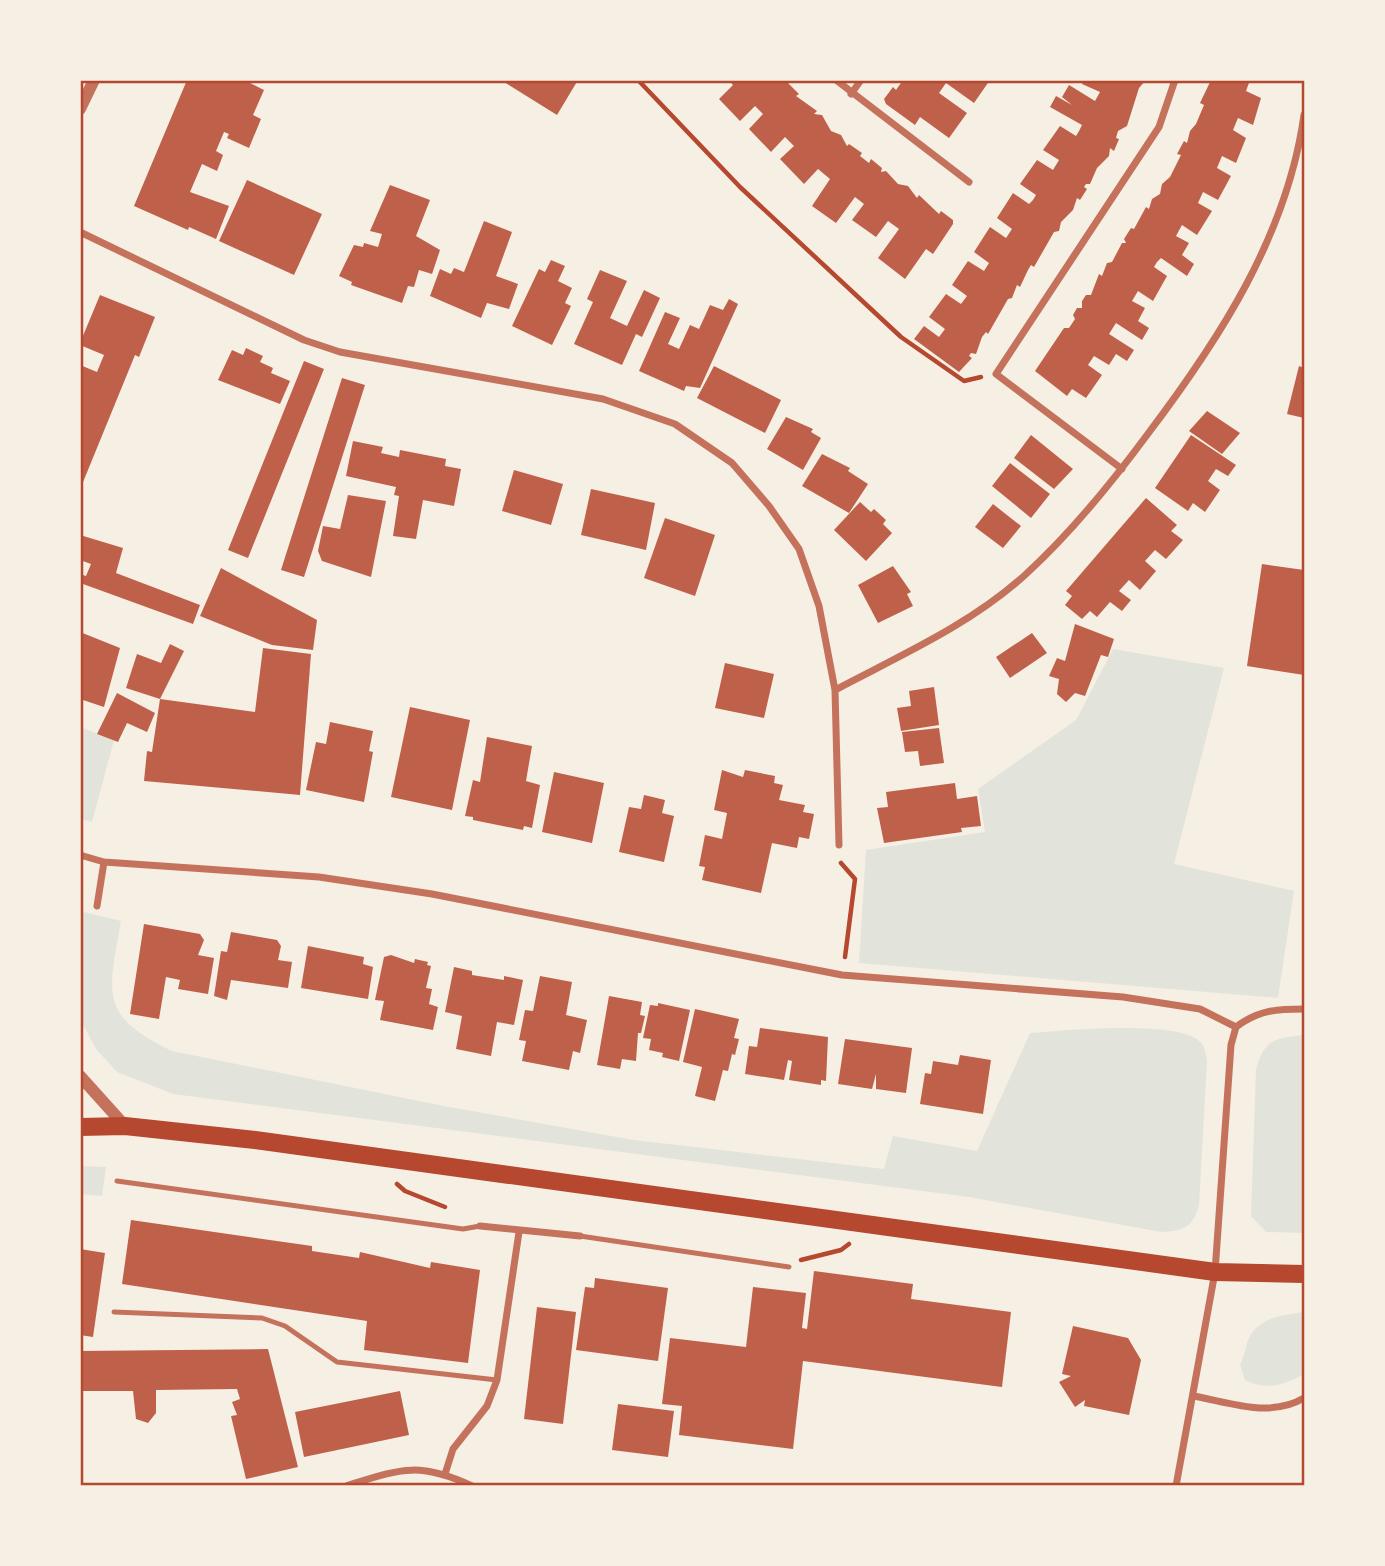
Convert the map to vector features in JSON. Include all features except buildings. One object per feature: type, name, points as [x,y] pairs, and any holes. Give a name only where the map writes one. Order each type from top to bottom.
[{"type":"main road","points":[[80,1127],[125,1126],[371,1156],[1215,1272],[1304,1273]]},
{"type":"street","points":[[80,109],[94,80]]},
{"type":"street","points":[[836,80],[969,182]]},
{"type":"street","points":[[851,94],[861,80]]},
{"type":"street","points":[[1122,468],[996,374],[1159,127],[1175,80]]},
{"type":"street","points":[[835,690],[958,624],[1024,576],[1079,521],[1201,365],[1256,270],[1301,141],[1304,115]]},
{"type":"street","points":[[80,232],[292,334],[340,352],[603,399],[675,424],[732,463],[769,506],[799,549],[818,606],[835,690],[839,845]]},
{"type":"street","points":[[80,855],[104,862],[319,877],[432,894],[842,975],[1123,997],[1200,1009],[1236,1027]]},
{"type":"street","points":[[97,906],[104,862]]},
{"type":"street","points":[[1176,1486],[1215,1272],[1231,1045],[1236,1027],[1253,1014],[1280,1009],[1304,1009]]},
{"type":"street","points":[[80,1076],[125,1126]]},
{"type":"street","points":[[480,1226],[580,1236]]},
{"type":"street","points":[[445,1474],[453,1449],[487,1406],[497,1380],[519,1232]]},
{"type":"street","points":[[1194,1396],[1270,1409],[1293,1405],[1304,1398]]},
{"type":"street","points":[[346,1486],[404,1469],[424,1468],[472,1486]]},
{"type":"lane","points":[[117,1181],[463,1229],[480,1226]]},
{"type":"lane","points":[[580,1236],[789,1267]]},
{"type":"lane","points":[[114,1312],[262,1318],[285,1326],[337,1362],[497,1380]]},
{"type":"path","points":[[638,80],[740,187],[901,337],[964,381],[996,374]]},
{"type":"path","points":[[839,845],[840,862],[855,879],[842,975]]},
{"type":"path","points":[[371,1156],[405,1192],[459,1213],[480,1226]]},
{"type":"path","points":[[789,1267],[808,1256],[841,1250],[875,1225]]},
{"type":"shaded area","points":[[1113,649],[1224,668],[1174,864],[1294,891],[1278,998],[859,963],[866,850],[985,832],[978,789],[1076,720]]},
{"type":"shaded area","points":[[80,727],[114,740],[92,822],[81,819]]},
{"type":"shaded area","points":[[80,911],[121,921],[113,967],[114,1000],[131,1026],[172,1051],[444,1106],[634,1140],[884,1169],[893,1136],[977,1151],[1030,1033],[1121,1028],[1172,1031],[1191,1036],[1202,1044],[1207,1060],[1199,1206],[1186,1227],[1161,1232],[969,1197],[173,1094],[117,1072],[96,1049],[81,1021]]},
{"type":"shaded area","points":[[1304,1035],[1304,1233],[1266,1232],[1251,1216],[1256,1070],[1263,1052],[1272,1042],[1285,1037]]},
{"type":"shaded area","points":[[81,1166],[106,1167],[102,1196],[81,1194]]},
{"type":"shaded area","points":[[1304,1312],[1304,1374],[1268,1386],[1245,1380],[1240,1365],[1253,1331],[1273,1318]]}]
